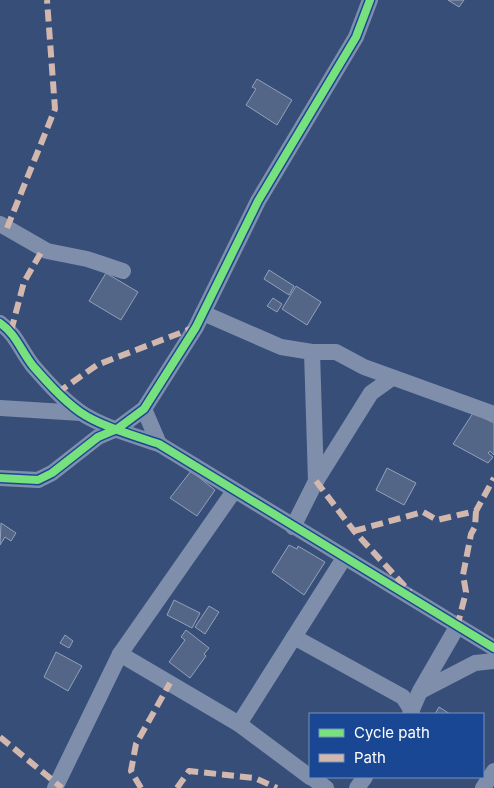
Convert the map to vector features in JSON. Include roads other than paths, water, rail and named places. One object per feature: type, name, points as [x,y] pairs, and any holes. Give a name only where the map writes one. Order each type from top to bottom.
[{"type":"street","points":[[0,478],[38,480],[52,473],[98,437],[117,429],[144,409],[203,313],[258,201],[356,37],[370,0]]},
{"type":"street","points":[[0,224],[47,251],[87,259],[123,271]]},
{"type":"street","points":[[203,313],[281,347],[312,352],[336,352],[364,367],[392,378],[494,414]]},
{"type":"street","points":[[0,324],[11,331],[31,364],[57,393],[81,413],[117,429],[159,444],[494,648]]},
{"type":"street","points":[[312,352],[316,481]]},
{"type":"street","points":[[294,527],[316,481],[371,392],[392,378]]},
{"type":"street","points":[[0,408],[81,413]]},
{"type":"street","points":[[144,409],[159,444]]},
{"type":"street","points":[[55,788],[120,654],[234,491]]},
{"type":"street","points":[[239,724],[344,558]]},
{"type":"street","points":[[411,713],[420,691],[457,627]]},
{"type":"street","points":[[294,637],[403,697],[411,713]]},
{"type":"street","points":[[120,654],[239,724],[309,776]]},
{"type":"street","points":[[420,691],[474,663],[494,661]]},
{"type":"street","points":[[483,788],[494,771]]},
{"type":"street","points":[[311,778],[326,788]]}]
